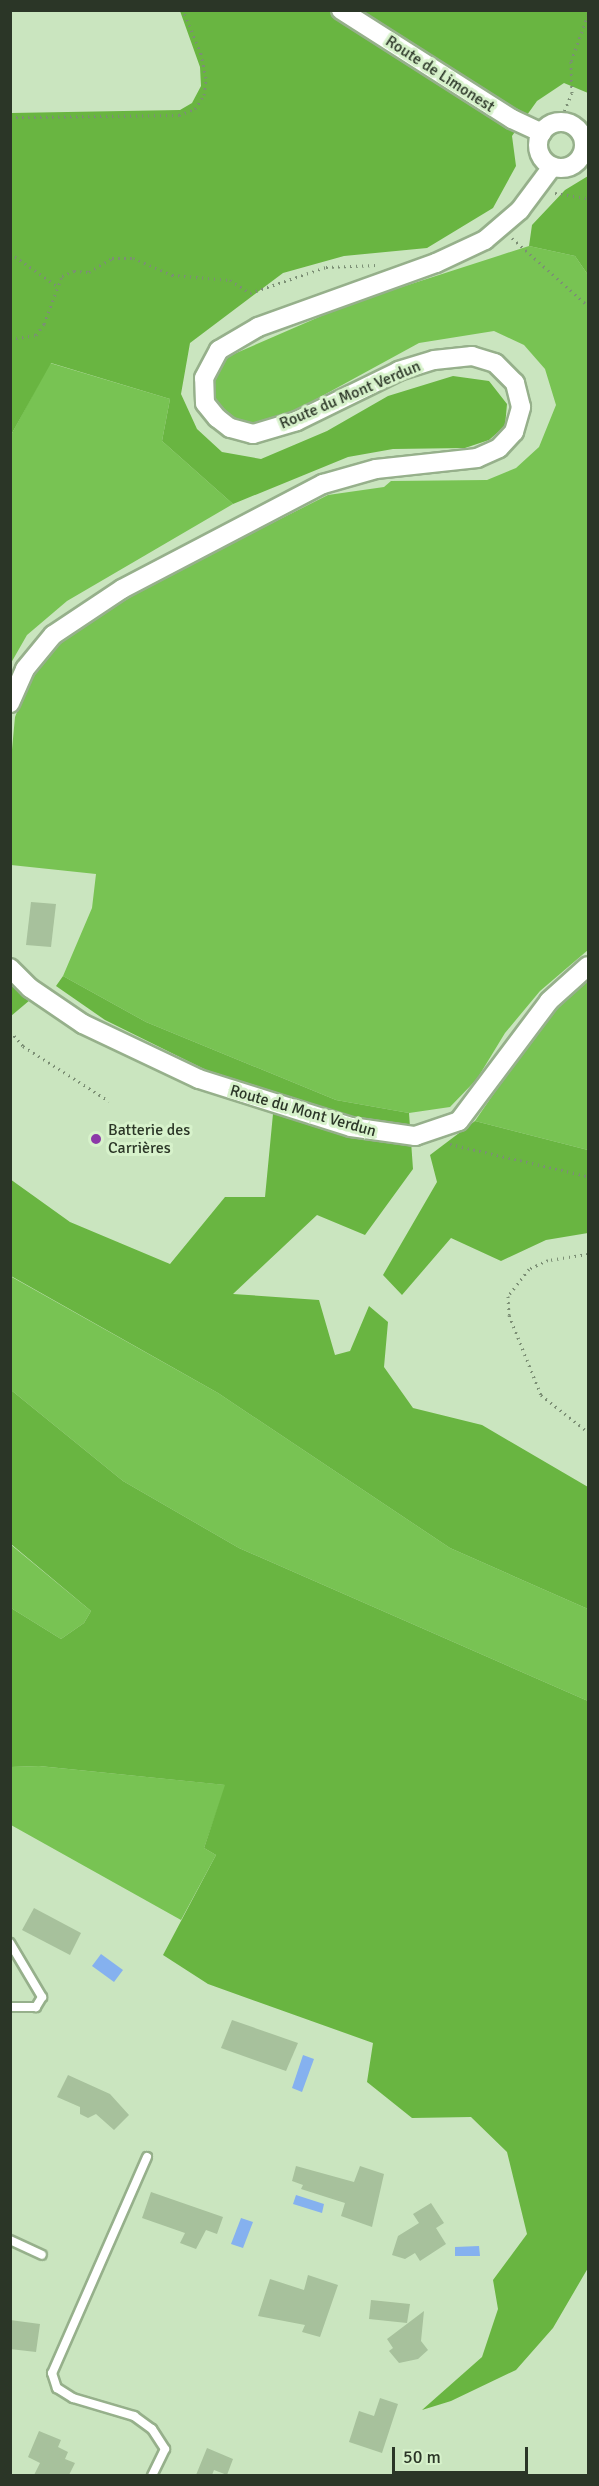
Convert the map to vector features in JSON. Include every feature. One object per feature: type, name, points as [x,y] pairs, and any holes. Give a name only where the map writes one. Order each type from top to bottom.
[{"type":"street","name":"Route de Limonest","points":[[341,10],[512,120],[542,133]]},
{"type":"street","points":[[560,122],[570,123],[585,132],[584,149],[580,159],[572,166],[552,167],[539,152],[542,133],[560,122]]},
{"type":"street","name":"Route du Mont Verdun","points":[[10,703],[25,669],[53,635],[122,590],[323,484],[376,469],[477,458],[499,448],[514,432],[521,407],[515,383],[495,363],[472,356],[434,360],[399,371],[297,421],[253,434],[230,428],[217,418],[205,403],[204,378],[219,350],[258,327],[436,263],[503,228],[552,167]]},
{"type":"street","name":"Route du Mont Verdun","points":[[10,968],[30,988],[83,1024],[199,1079],[340,1124],[385,1135],[415,1136],[459,1121],[549,1001],[588,966]]},
{"type":"lane","points":[[10,1943],[42,1997],[36,2007],[10,2007]]},
{"type":"lane","points":[[147,2157],[52,2373],[57,2388],[73,2398],[134,2416],[152,2429],[165,2449],[152,2475]]},
{"type":"lane","points":[[10,2240],[42,2255]]},
{"type":"path","points":[[10,117],[179,115],[195,109],[204,96],[206,78],[201,54],[183,10]]},
{"type":"path","points":[[560,122],[572,93],[571,61],[588,15]]},
{"type":"path","points":[[535,190],[588,198]]},
{"type":"path","points":[[503,228],[588,306]]},
{"type":"path","points":[[10,253],[57,286]]},
{"type":"path","points":[[10,339],[36,335],[44,324],[62,276],[74,271],[89,272],[112,258],[133,258],[172,275],[230,280],[250,293],[326,267],[379,265]]},
{"type":"path","points":[[10,1031],[23,1046],[109,1101]]},
{"type":"path","points":[[415,1136],[588,1176]]},
{"type":"path","points":[[588,1254],[548,1260],[529,1269],[508,1296],[509,1315],[541,1395],[588,1432]]},
{"type":"green space","points":[[180,11],[588,11],[588,93],[564,83],[537,101],[512,136],[516,166],[493,208],[427,248],[344,256],[283,273],[190,343],[181,394],[197,429],[222,452],[261,459],[327,431],[388,396],[453,376],[489,381],[507,404],[505,426],[489,440],[465,448],[393,449],[348,457],[233,504],[162,441],[170,399],[51,363],[11,435],[11,113],[180,110],[192,103],[201,86],[200,67]]},
{"type":"green space","points":[[588,176],[588,275],[575,256],[529,246],[532,225],[565,190]]},
{"type":"green space","points":[[529,246],[575,256],[588,275],[588,950],[540,991],[505,1033],[477,1079],[450,1107],[409,1113],[336,1100],[146,1022],[63,976],[92,908],[96,874],[11,865],[10,771],[15,717],[32,674],[65,636],[161,579],[328,495],[384,487],[391,481],[487,480],[516,468],[539,447],[556,405],[545,369],[524,345],[494,331],[419,343],[300,408],[254,426],[233,421],[213,401],[213,381],[227,357],[349,304]]},
{"type":"green space","points":[[50,363],[170,399],[162,441],[233,504],[67,601],[27,635],[11,663],[11,435]]},
{"type":"green space","points":[[588,975],[588,1150],[475,1121],[555,1004]]},
{"type":"green space","points":[[63,976],[146,1022],[336,1100],[409,1113],[413,1169],[365,1235],[317,1215],[233,1294],[319,1300],[335,1355],[350,1351],[369,1306],[388,1322],[384,1367],[413,1408],[482,1425],[588,1487],[588,1609],[450,1548],[218,1393],[11,1276],[10,1179],[70,1222],[170,1264],[225,1197],[265,1197],[275,1093],[208,1071],[105,1020],[56,986]]},
{"type":"green space","points":[[11,985],[30,1000],[10,1016]]},
{"type":"green space","points":[[475,1121],[588,1150],[588,1233],[546,1240],[501,1261],[451,1238],[402,1295],[383,1275],[437,1182],[430,1155]]},
{"type":"green space","points":[[10,1276],[218,1393],[450,1548],[588,1609],[588,1701],[239,1548],[123,1481],[11,1390]]},
{"type":"green space","points":[[11,1390],[123,1481],[239,1548],[588,1701],[588,2268],[553,2328],[516,2370],[451,2401],[422,2410],[482,2357],[498,2309],[493,2280],[527,2234],[507,2152],[471,2117],[412,2118],[367,2082],[373,2043],[208,1984],[163,1955],[216,1855],[204,1848],[225,1785],[39,1766],[11,1767],[11,1608],[61,1639],[84,1623],[91,1611],[11,1544]]},
{"type":"green space","points":[[10,1544],[91,1611],[84,1623],[61,1639],[11,1608]]},
{"type":"green space","points":[[39,1766],[226,1785],[204,1848],[216,1855],[181,1920],[11,1825],[11,1767]]},
{"type":"water","points":[[101,1954],[123,1970],[114,1982],[92,1966]]},
{"type":"water","points":[[303,2055],[314,2059],[302,2092],[292,2088]]},
{"type":"water","points":[[296,2195],[324,2204],[322,2213],[293,2204]]},
{"type":"water","points":[[241,2218],[253,2222],[243,2248],[231,2244]]},
{"type":"water","points":[[479,2246],[480,2256],[455,2256],[455,2247]]},
{"type":"building","points":[[31,902],[56,904],[51,947],[26,945]]},
{"type":"building","points":[[34,1908],[81,1933],[70,1955],[22,1930]]},
{"type":"building","points":[[232,2020],[298,2043],[286,2071],[221,2048]]},
{"type":"building","points":[[68,2075],[110,2094],[129,2115],[114,2130],[96,2114],[88,2118],[80,2114],[80,2107],[57,2097]]},
{"type":"building","points":[[296,2166],[354,2182],[360,2166],[384,2174],[372,2227],[341,2216],[345,2203],[301,2189],[303,2185],[292,2181]]},
{"type":"building","points":[[151,2192],[223,2217],[217,2234],[206,2230],[196,2249],[180,2243],[185,2233],[142,2218]]},
{"type":"building","points":[[431,2203],[444,2223],[436,2228],[446,2244],[420,2261],[415,2253],[405,2259],[392,2255],[398,2236],[419,2223],[413,2214]]},
{"type":"building","points":[[308,2275],[338,2285],[320,2337],[302,2332],[305,2325],[258,2316],[270,2279],[304,2290]]},
{"type":"building","points":[[371,2300],[410,2304],[407,2323],[369,2319]]},
{"type":"building","points":[[424,2311],[421,2341],[428,2350],[418,2359],[399,2363],[389,2351],[393,2348],[387,2339]]},
{"type":"building","points":[[10,2320],[40,2324],[36,2352],[10,2349]]},
{"type":"building","points":[[380,2398],[398,2404],[382,2453],[349,2442],[359,2411],[374,2416]]},
{"type":"building","points":[[39,2431],[61,2440],[58,2447],[68,2452],[65,2459],[75,2463],[69,2475],[34,2475],[40,2463],[28,2457]]},
{"type":"building","points":[[207,2448],[233,2459],[227,2475],[214,2470],[212,2475],[196,2475]]},
{"type":"place","name":"Batterie des Carrières","points":[[96,1139]]}]
